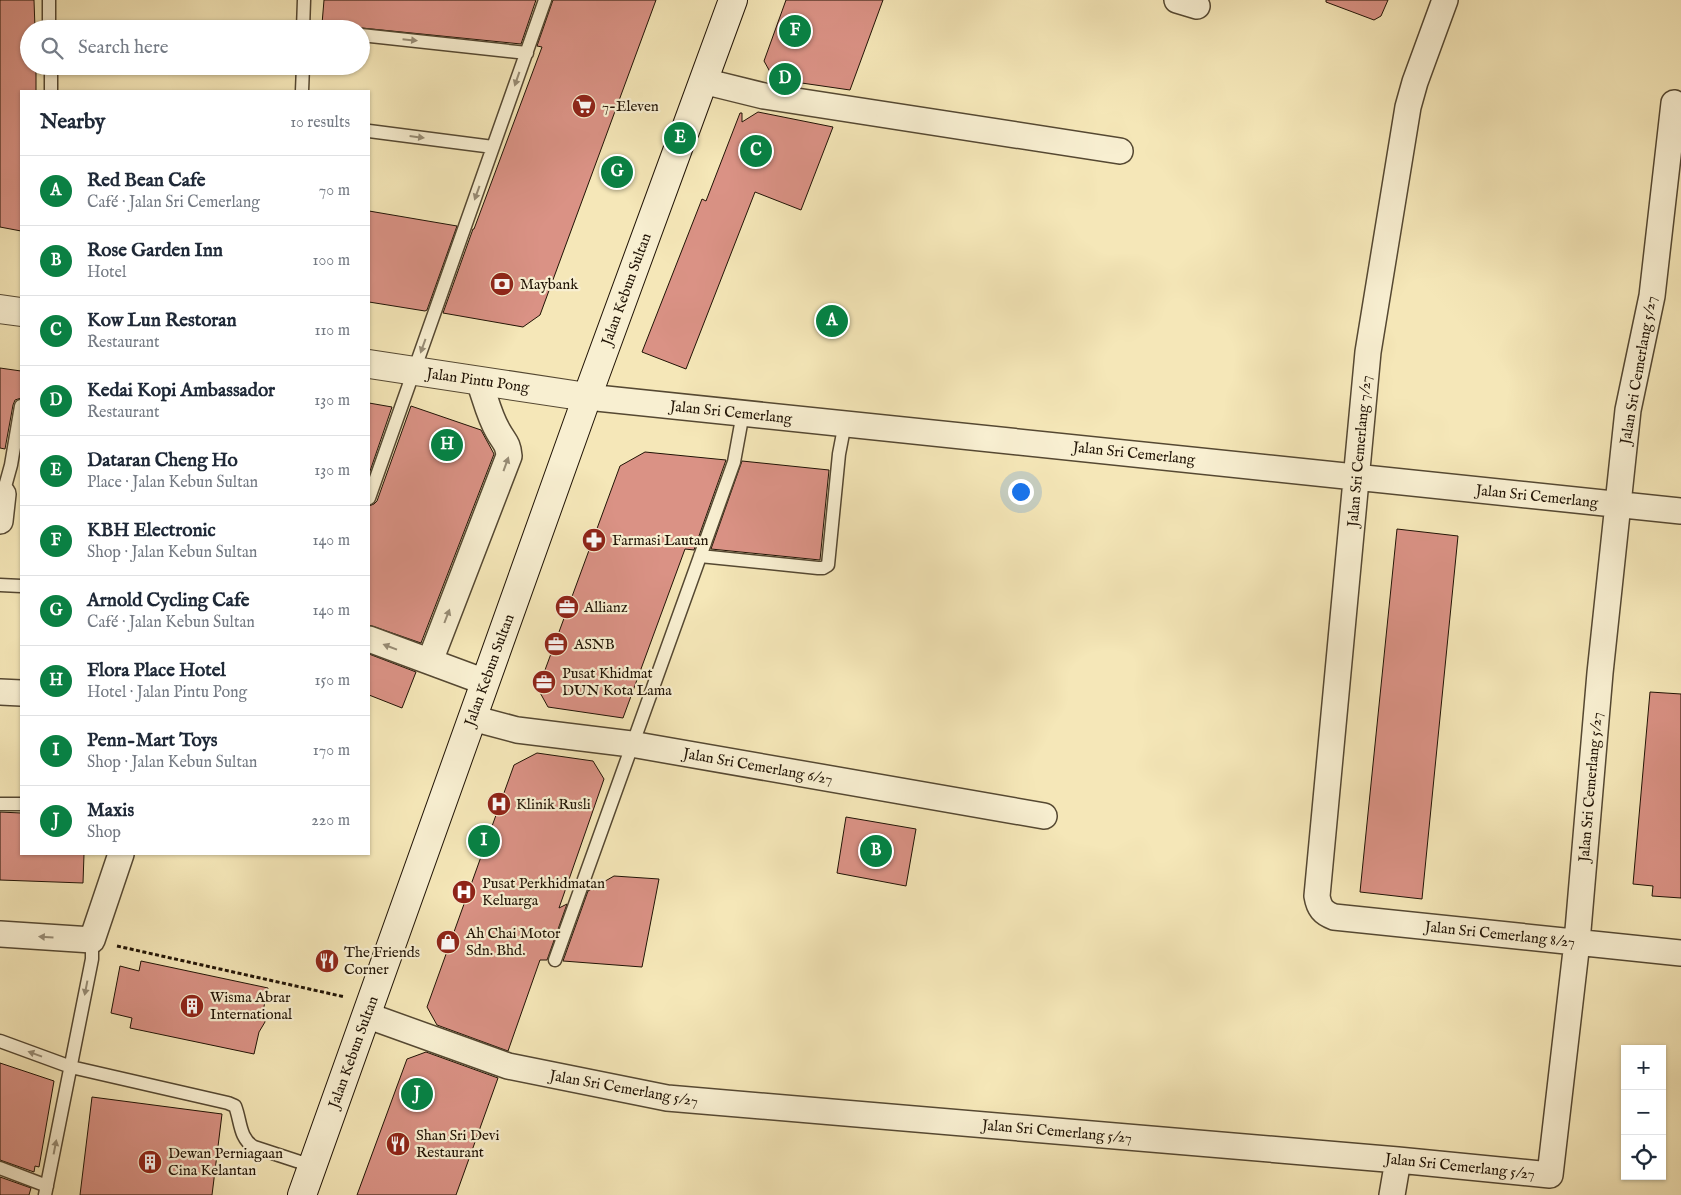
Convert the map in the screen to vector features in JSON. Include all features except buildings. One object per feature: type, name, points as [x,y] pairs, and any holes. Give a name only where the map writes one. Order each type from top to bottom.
[{"type":"main road","name":"Jalan Kebun Sultan","points":[[302,1195],[587,396],[733,0]]},
{"type":"main road","points":[[0,309],[20,312]]},
{"type":"main road","name":"Jalan Pintu Pong","points":[[370,364],[587,396]]},
{"type":"street","name":"Jalan Sri Cemerlang 7/27","points":[[1322,910],[1318,904],[1317,896],[1368,352],[1408,107],[1415,82],[1445,0]]},
{"type":"street","points":[[703,81],[764,96],[1120,151]]},
{"type":"street","name":"Jalan Sri Cemerlang 5/27","points":[[368,1009],[514,1068],[667,1098],[1398,1160],[1550,1175],[1577,942],[1600,673],[1628,410],[1652,296],[1674,103]]},
{"type":"street","points":[[430,661],[509,456],[508,447],[498,430],[479,381]]},
{"type":"street","name":"Jalan Sri Cemerlang","points":[[587,396],[1681,511]]},
{"type":"street","points":[[0,521],[2,494]]},
{"type":"street","points":[[370,638],[485,682]]},
{"type":"street","points":[[0,692],[20,694]]},
{"type":"street","name":"Jalan Sri Cemerlang 6/27","points":[[472,718],[517,730],[632,744],[1044,816]]},
{"type":"street","points":[[0,934],[92,940],[121,855]]},
{"type":"street","name":"Jalan Sri Cemerlang 8/27","points":[[1322,910],[1334,917],[1681,953]]},
{"type":"street","points":[[1392,1195],[1398,1160]]},
{"type":"lane","points":[[49,0],[50,20]]},
{"type":"lane","points":[[304,0],[304,20]]},
{"type":"lane","points":[[370,495],[545,0]]},
{"type":"lane","points":[[370,36],[527,53]]},
{"type":"lane","points":[[51,75],[51,90]]},
{"type":"lane","points":[[302,90],[303,75]]},
{"type":"lane","points":[[370,131],[494,147]]},
{"type":"lane","points":[[2,494],[11,465],[20,412]]},
{"type":"lane","points":[[555,960],[734,462],[743,413]]},
{"type":"lane","points":[[700,556],[818,568],[828,565],[844,423]]},
{"type":"lane","points":[[0,585],[20,586]]},
{"type":"lane","points":[[0,804],[20,804]]},
{"type":"lane","points":[[0,1168],[46,1190],[92,959],[92,940]]},
{"type":"lane","points":[[0,1041],[71,1067],[228,1103],[235,1106],[244,1138],[254,1148],[312,1166]]},
{"type":"path","points":[[92,940],[368,1009]]},
{"type":"place","name":"KBH Electronic","points":[[795,31]]},
{"type":"place","name":"Kedai Kopi Ambassador","points":[[785,79]]},
{"type":"place","name":"7-Eleven","points":[[584,106]]},
{"type":"place","name":"Dataran Cheng Ho","points":[[680,138]]},
{"type":"place","name":"Kow Lun Restoran","points":[[756,151]]},
{"type":"place","name":"Arnold Cycling Cafe","points":[[617,172]]},
{"type":"place","name":"Maybank","points":[[502,284]]},
{"type":"place","name":"Red Bean Cafe","points":[[832,321]]},
{"type":"place","name":"Flora Place Hotel","points":[[447,445]]},
{"type":"place","name":"Farmasi Lautan","points":[[594,540]]},
{"type":"place","name":"Allianz","points":[[567,607]]},
{"type":"place","name":"ASNB","points":[[556,644]]},
{"type":"place","name":"Pusat Khidmat DUN Kota Lama","points":[[544,682]]},
{"type":"place","name":"Klinik Rusli","points":[[499,804]]},
{"type":"place","name":"Penn-Mart Toys","points":[[484,841]]},
{"type":"place","name":"Rose Garden Inn","points":[[876,851]]},
{"type":"place","name":"Pusat Perkhidmatan Keluarga","points":[[464,892]]},
{"type":"place","name":"Ah Chai Motor Sdn. Bhd.","points":[[448,942]]},
{"type":"place","name":"The Friends Corner","points":[[327,961]]},
{"type":"place","name":"Wisma Abrar International","points":[[192,1006]]},
{"type":"place","name":"Maxis","points":[[417,1094]]},
{"type":"place","name":"Shan Sri Devi Restaurant","points":[[398,1144]]},
{"type":"place","name":"Dewan Perniagaan Cina Kelantan","points":[[150,1162]]}]
